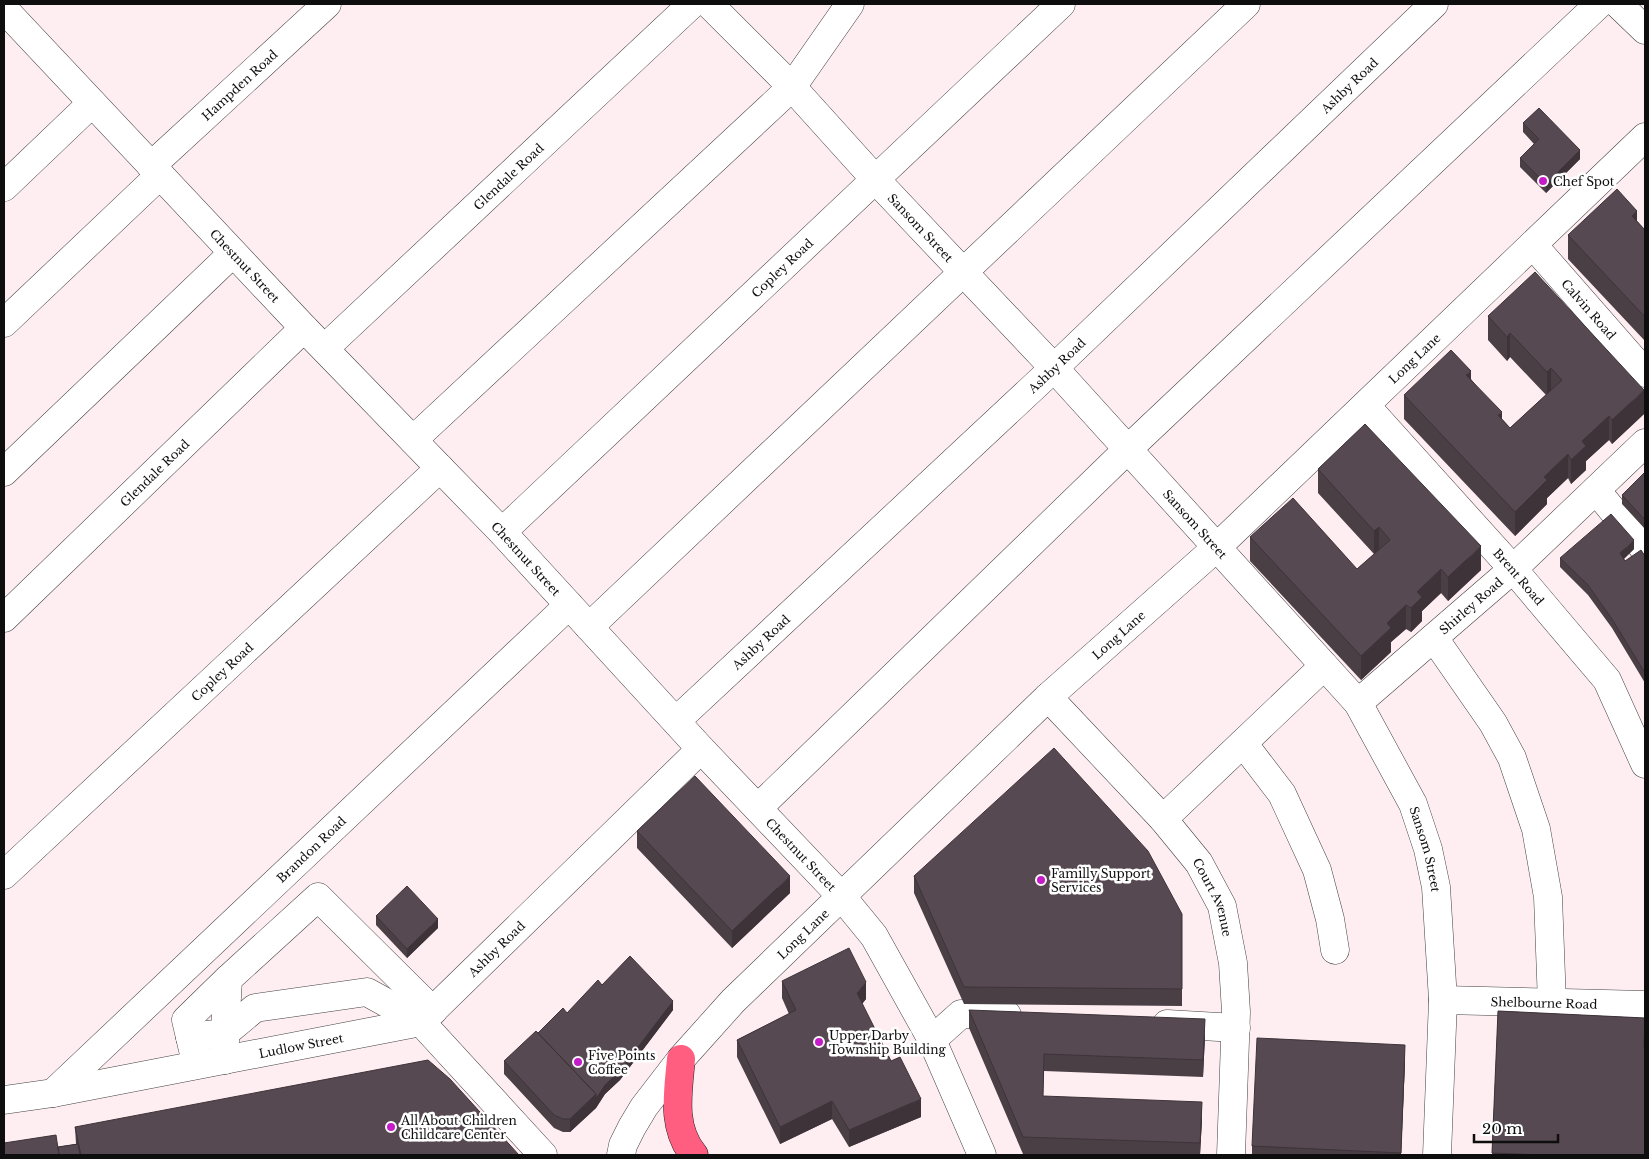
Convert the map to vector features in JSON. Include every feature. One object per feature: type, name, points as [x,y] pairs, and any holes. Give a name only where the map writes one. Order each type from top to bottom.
[{"type":"main road","points":[[681,1059],[677,1118],[686,1144],[694,1155]]},
{"type":"street","name":"Hampden Road","points":[[4,323],[156,170],[327,4]]},
{"type":"street","name":"Glendale Road","points":[[325,348],[692,4]]},
{"type":"street","name":"Sansom Street","points":[[710,4],[792,87],[875,179],[1054,368],[1358,703],[1413,804],[1428,849],[1436,887],[1443,1000],[1437,1155]]},
{"type":"street","points":[[413,440],[792,87],[850,4]]},
{"type":"street","name":"Copley Road","points":[[502,532],[1060,4]]},
{"type":"street","points":[[589,627],[1246,4]]},
{"type":"street","name":"Ashby Road","points":[[676,721],[1054,368],[1434,4]]},
{"type":"street","points":[[758,808],[1128,450],[1599,4]]},
{"type":"street","points":[[1618,4],[1645,30]]},
{"type":"street","name":"Chestnut Street","points":[[9,26],[92,104],[156,170],[304,328],[502,532],[701,749],[842,897],[874,936],[932,1040],[982,1155]]},
{"type":"street","points":[[4,187],[92,104]]},
{"type":"street","name":"Long Lane","points":[[621,1155],[632,1127],[644,1107],[681,1059],[733,1001],[1048,697],[1216,548],[1645,137]]},
{"type":"street","name":"Calvin Road","points":[[1533,245],[1645,373]]},
{"type":"street","points":[[4,472],[234,252]]},
{"type":"street","name":"Glendale Road","points":[[4,618],[304,328]]},
{"type":"street","name":"Brent Road","points":[[1366,406],[1513,569],[1606,680],[1645,764]]},
{"type":"street","name":"Shirley Road","points":[[1358,703],[1513,569],[1645,443]]},
{"type":"street","name":"Copley Road","points":[[4,875],[440,468]]},
{"type":"street","points":[[1596,490],[1645,550]]},
{"type":"street","name":"Brandon Road","points":[[53,1093],[569,605]]},
{"type":"street","points":[[1434,638],[1493,723],[1512,758],[1536,829],[1548,896],[1552,1003]]},
{"type":"street","points":[[1163,819],[1324,666]]},
{"type":"street","name":"Court Avenue","points":[[1048,697],[1163,819],[1199,864],[1222,906],[1233,963],[1236,1028],[1231,1155]]},
{"type":"street","points":[[1243,742],[1282,794],[1317,870],[1330,919],[1335,950]]},
{"type":"street","name":"Ashby Road","points":[[427,1016],[701,749]]},
{"type":"street","points":[[196,1065],[186,1020],[318,897],[427,1016],[543,1155]]},
{"type":"street","points":[[225,1060],[228,979]]},
{"type":"street","points":[[190,1037],[225,1033],[255,1008],[367,992],[427,1016]]},
{"type":"street","name":"Shelbourne Road","points":[[1443,1000],[1645,1005]]},
{"type":"street","points":[[932,1040],[961,1014],[978,1013],[1028,1016]]},
{"type":"street","name":"Ludlow Street","points":[[4,1100],[53,1093],[225,1060],[427,1016]]},
{"type":"street","points":[[1146,1023],[1236,1028]]},
{"type":"building","points":[[1539,108],[1580,150],[1546,184],[1520,158],[1539,139],[1523,123]]},
{"type":"building","points":[[1617,189],[1637,211],[1632,216],[1645,230],[1645,317],[1568,235]]},
{"type":"building","points":[[1535,272],[1644,390],[1612,420],[1609,416],[1582,441],[1586,446],[1571,460],[1568,454],[1544,477],[1547,480],[1515,512],[1404,395],[1451,350],[1471,371],[1466,375],[1502,412],[1498,415],[1510,428],[1562,380],[1551,368],[1547,372],[1510,333],[1507,337],[1488,316]]},
{"type":"building","points":[[1365,424],[1481,546],[1448,577],[1441,569],[1417,592],[1422,597],[1411,608],[1406,605],[1387,623],[1391,628],[1361,656],[1250,537],[1293,498],[1357,569],[1390,540],[1379,527],[1374,531],[1318,469]]},
{"type":"building","points":[[1645,472],[1645,520],[1622,495]]},
{"type":"building","points":[[1611,514],[1634,540],[1620,553],[1625,561],[1641,550],[1645,556],[1645,673],[1612,619],[1588,585],[1560,558]]},
{"type":"building","name":"Familly Support Services","points":[[1054,748],[1148,851],[1182,914],[1182,989],[964,987],[914,876]]},
{"type":"building","points":[[695,776],[790,876],[732,931],[637,831]]},
{"type":"building","points":[[407,886],[438,919],[407,949],[376,916]]},
{"type":"building","name":"Upper Darby Township Building","points":[[849,948],[866,982],[857,993],[891,1061],[900,1057],[921,1099],[849,1130],[832,1101],[780,1127],[737,1040],[796,1010],[782,981]]},
{"type":"building","points":[[630,956],[673,1001],[620,1071],[605,1085],[596,1099],[596,1094],[538,1033],[563,1008],[567,1013],[598,980],[602,985]]},
{"type":"building","points":[[969,1010],[1205,1019],[1203,1060],[1044,1054],[1043,1096],[1202,1102],[1200,1143],[1023,1137]]},
{"type":"building","points":[[1498,1011],[1645,1018],[1645,1155],[1492,1153]]},
{"type":"building","points":[[536,1031],[596,1094],[570,1119],[563,1119],[554,1115],[504,1061]]},
{"type":"building","points":[[1257,1038],[1405,1045],[1401,1153],[1252,1146]]},
{"type":"building","points":[[428,1060],[450,1079],[519,1155],[81,1155],[75,1127]]},
{"type":"building","points":[[56,1135],[59,1155],[4,1155],[4,1143]]},
{"type":"building","points":[[78,1144],[80,1155],[59,1155],[58,1147]]},
{"type":"place","name":"Chef Spot","points":[[1543,181]]},
{"type":"place","name":"Familly Support Services","points":[[1041,880]]},
{"type":"place","name":"Upper Darby Township Building","points":[[819,1042]]},
{"type":"place","name":"Five Points Coffee","points":[[578,1062]]},
{"type":"place","name":"All About Children Childcare Center","points":[[391,1127]]}]
